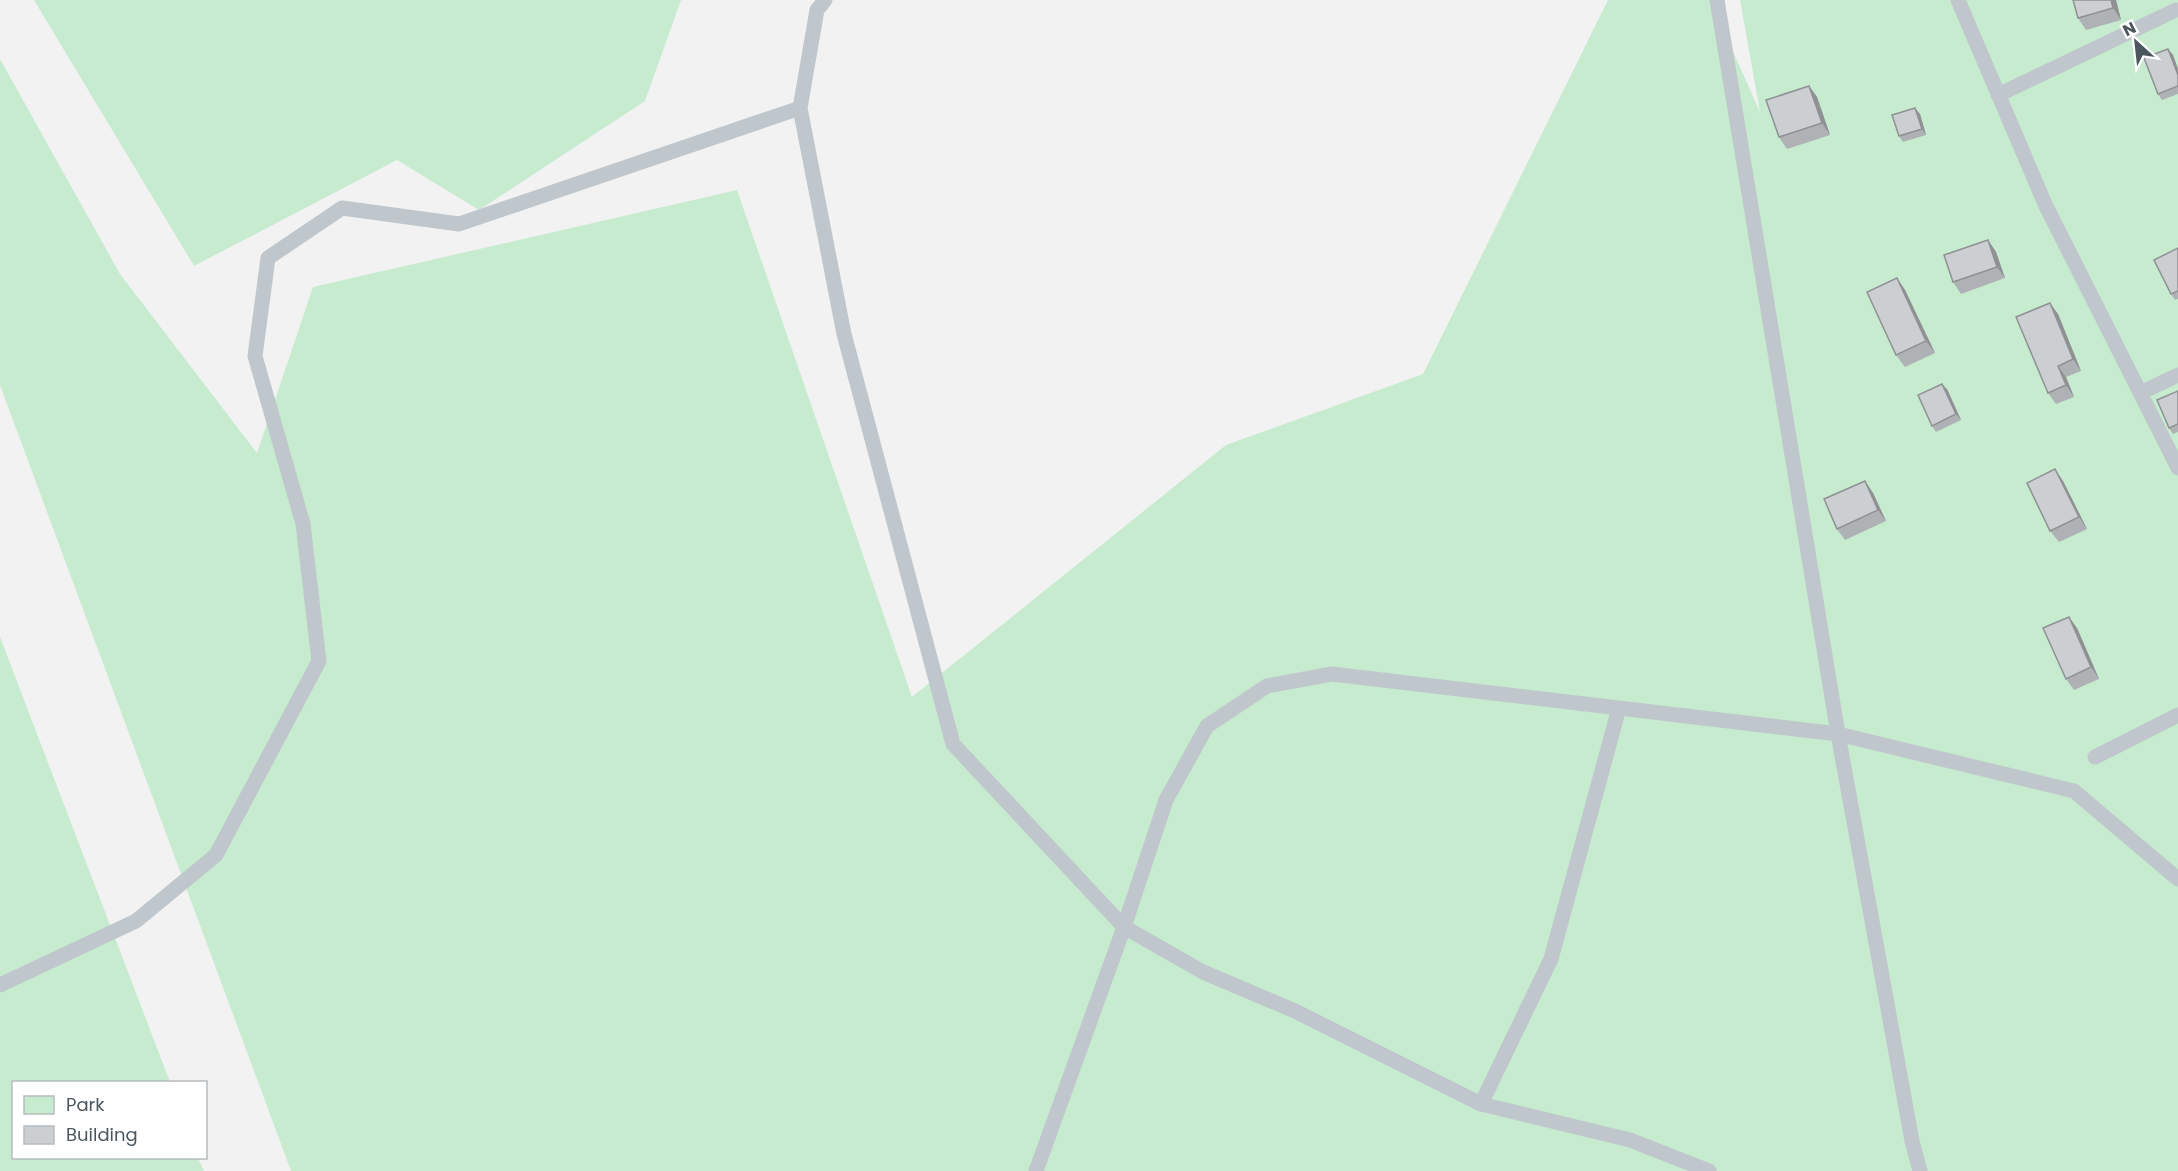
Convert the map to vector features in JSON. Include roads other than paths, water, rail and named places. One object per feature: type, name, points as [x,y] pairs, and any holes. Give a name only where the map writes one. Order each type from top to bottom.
[{"type":"lane","points":[[825,0],[817,10],[800,108],[844,334],[953,744],[1124,927],[1203,972],[1295,1011],[1481,1104],[1630,1140],[1709,1171]]},
{"type":"lane","points":[[1716,0],[1838,734],[1912,1141],[1920,1171]]},
{"type":"lane","points":[[1958,0],[2045,204],[2178,468]]},
{"type":"lane","points":[[1998,95],[2176,10]]},
{"type":"lane","points":[[0,985],[136,921],[216,855],[319,661],[303,524],[255,356],[268,258],[342,208],[459,224],[800,108]]},
{"type":"lane","points":[[2140,393],[2178,375]]},
{"type":"lane","points":[[1036,1171],[1124,927],[1166,800],[1207,726],[1267,686],[1332,674],[1838,734],[2074,791],[2178,879]]},
{"type":"lane","points":[[1481,1104],[1551,959],[1619,708]]},
{"type":"lane","points":[[2095,757],[2178,715]]}]
